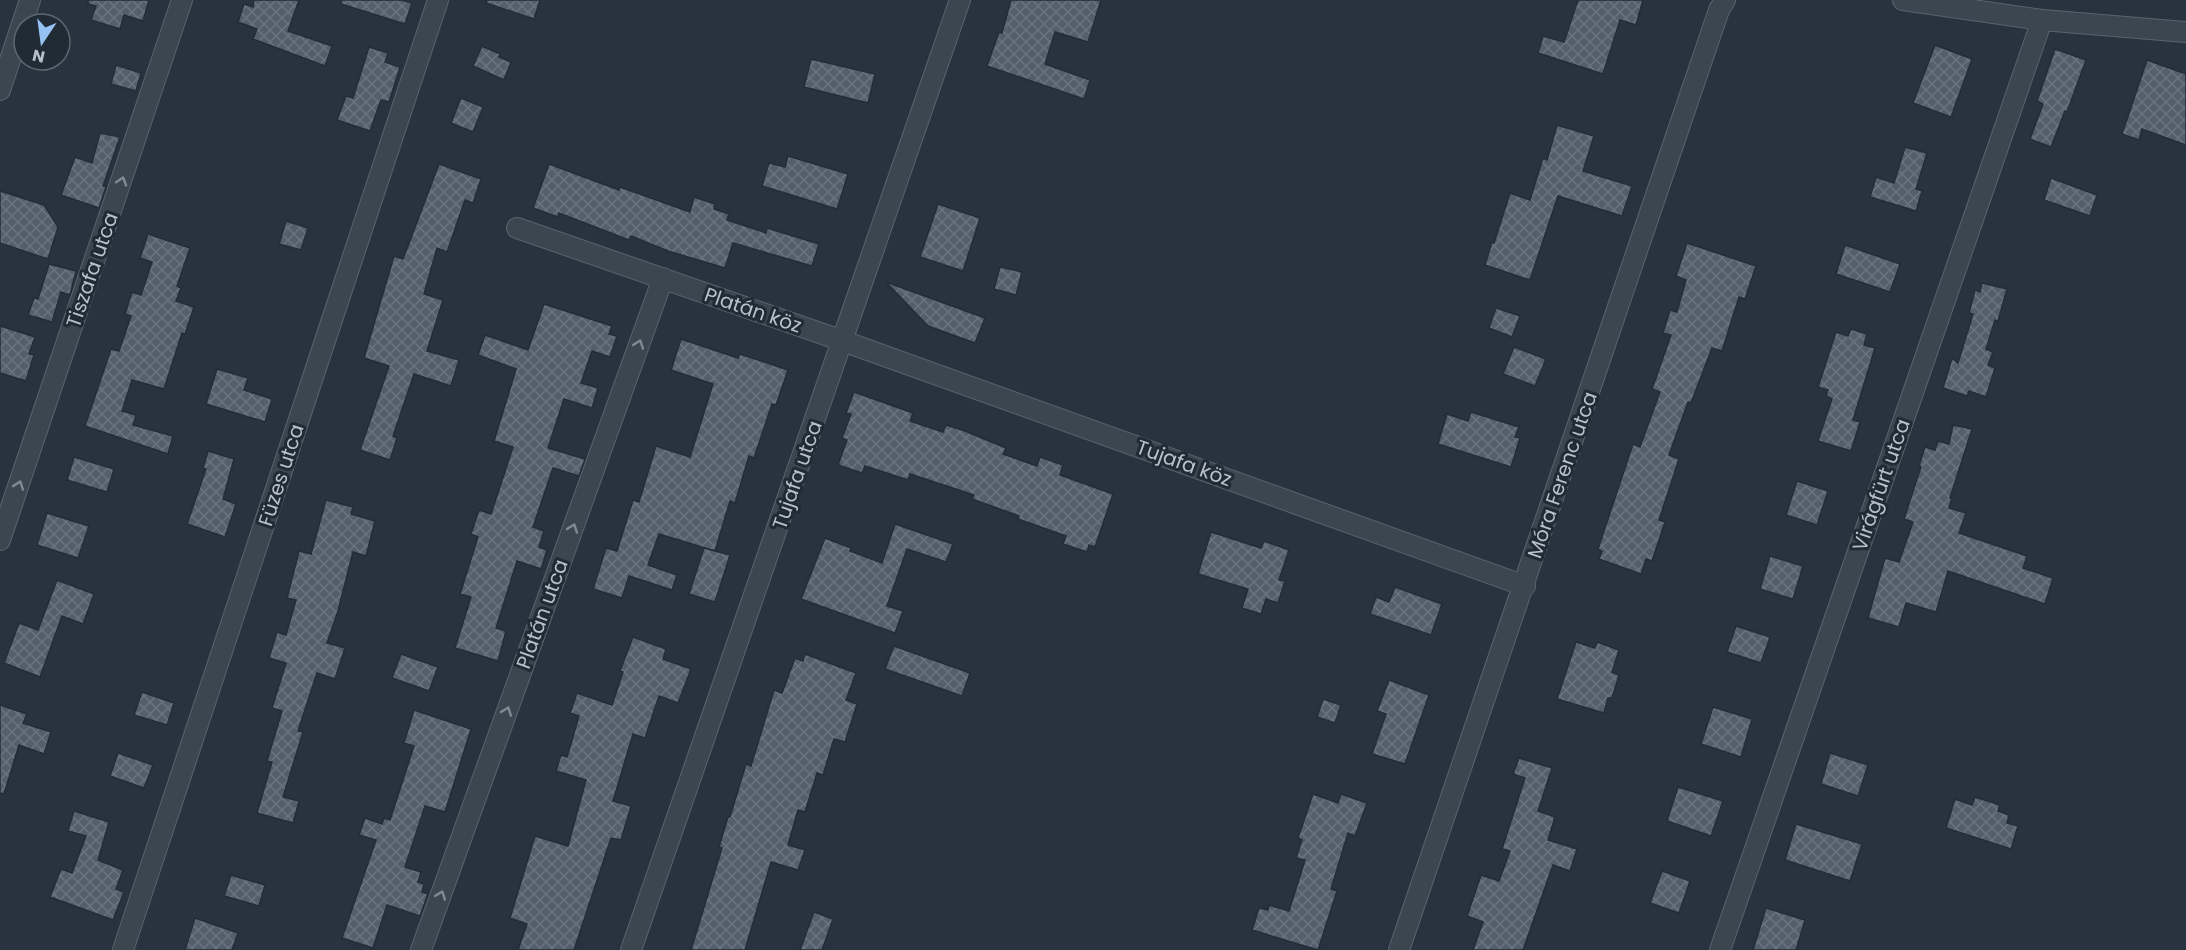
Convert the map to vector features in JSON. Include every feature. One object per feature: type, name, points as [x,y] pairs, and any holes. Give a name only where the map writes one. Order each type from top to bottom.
[{"type":"street","points":[[0,90],[30,0]]},
{"type":"street","name":"Tiszafa utca","points":[[0,540],[81,306],[182,0]]},
{"type":"street","name":"Füzes utca","points":[[123,950],[438,0]]},
{"type":"street","name":"Tujafa utca","points":[[631,950],[960,0]]},
{"type":"street","name":"Móra Ferenc utca","points":[[1400,950],[1719,10],[1725,0]]},
{"type":"street","points":[[1903,0],[2042,20],[2186,32]]},
{"type":"street","name":"Virágfürt utca","points":[[1720,950],[2042,20]]},
{"type":"street","name":"Platán köz","points":[[516,228],[843,341]]},
{"type":"street","name":"Platán utca","points":[[421,950],[663,278]]},
{"type":"street","name":"Tujafa köz","points":[[843,341],[1525,586]]},
{"type":"building","points":[[88,0],[149,0],[143,21],[124,15],[120,29],[91,20],[96,6],[88,4]]},
{"type":"building","points":[[254,0],[299,0],[288,31],[332,46],[325,66],[253,39],[257,29],[238,22],[244,4],[253,7]]},
{"type":"building","points":[[341,0],[401,0],[412,3],[405,24],[341,4]]},
{"type":"building","points":[[487,0],[540,0],[534,19],[486,3]]},
{"type":"building","points":[[1011,0],[1101,0],[1088,42],[1055,32],[1045,64],[1090,80],[1084,99],[987,66],[999,32],[1002,33]]},
{"type":"building","points":[[1578,0],[1643,0],[1636,25],[1620,20],[1603,74],[1538,53],[1543,36],[1564,42]]},
{"type":"building","points":[[1935,45],[1972,59],[1951,117],[1913,103]]},
{"type":"building","points":[[482,46],[511,62],[504,80],[473,66]]},
{"type":"building","points":[[369,47],[388,53],[385,62],[400,67],[389,102],[381,100],[370,131],[337,120],[346,96],[353,98]]},
{"type":"building","points":[[2055,49],[2086,60],[2051,147],[2030,139],[2043,104],[2037,101]]},
{"type":"building","points":[[811,59],[875,74],[868,103],[804,87]]},
{"type":"building","points":[[2147,60],[2186,74],[2186,145],[2142,129],[2139,140],[2122,134]]},
{"type":"building","points":[[116,65],[141,73],[136,91],[111,84]]},
{"type":"building","points":[[461,98],[483,107],[473,132],[451,123]]},
{"type":"building","points":[[1557,125],[1594,136],[1583,171],[1632,186],[1622,216],[1558,196],[1530,280],[1485,265],[1510,193],[1530,200],[1543,158],[1547,160]]},
{"type":"building","points":[[100,133],[120,137],[103,186],[106,187],[99,208],[61,195],[75,157],[92,163]]},
{"type":"building","points":[[1905,147],[1927,153],[1916,189],[1922,191],[1916,211],[1870,197],[1876,177],[1894,183]]},
{"type":"building","points":[[788,156],[848,174],[837,209],[762,186],[769,163],[785,167]]},
{"type":"building","points":[[439,164],[481,179],[473,203],[465,200],[447,252],[437,248],[424,294],[443,300],[427,351],[459,360],[451,386],[414,374],[393,436],[397,438],[390,460],[360,450],[389,366],[364,358],[394,256],[403,259]]},
{"type":"building","points":[[549,164],[619,190],[620,187],[690,212],[694,197],[715,204],[714,209],[729,214],[727,220],[766,233],[767,228],[819,244],[812,266],[733,243],[725,268],[668,251],[631,236],[629,240],[559,213],[558,217],[533,208]]},
{"type":"building","points":[[2051,178],[2097,195],[2090,216],[2044,200]]},
{"type":"building","points":[[0,191],[44,205],[58,227],[48,259],[0,243]]},
{"type":"building","points":[[938,204],[980,218],[963,271],[920,257]]},
{"type":"building","points":[[286,221],[308,228],[301,250],[279,244]]},
{"type":"building","points":[[148,234],[190,248],[177,286],[181,288],[176,301],[194,307],[185,334],[182,333],[164,389],[132,380],[122,411],[136,415],[133,425],[173,436],[168,454],[85,426],[111,349],[119,351],[131,316],[125,314],[132,292],[141,295],[152,262],[140,258]]},
{"type":"building","points":[[1687,243],[1756,266],[1745,299],[1739,297],[1722,351],[1712,348],[1691,403],[1688,402],[1669,455],[1679,459],[1659,520],[1665,522],[1652,561],[1646,559],[1641,574],[1599,559],[1602,551],[1598,549],[1633,444],[1640,447],[1660,392],[1652,389],[1671,335],[1663,333],[1670,310],[1677,312],[1686,280],[1676,276]]},
{"type":"building","points":[[1845,245],[1900,264],[1890,292],[1836,274]]},
{"type":"building","points":[[49,264],[76,271],[70,295],[61,292],[52,322],[28,315],[34,298],[38,299]]},
{"type":"building","points":[[1000,267],[1022,272],[1016,295],[994,289]]},
{"type":"building","points":[[886,282],[985,318],[975,343],[928,326]]},
{"type":"building","points":[[1982,283],[2007,289],[1998,321],[1995,320],[1986,349],[1993,352],[1988,365],[1995,368],[1986,397],[1969,391],[1967,396],[1943,388],[1952,358],[1958,363],[1973,314],[1969,313],[1975,290],[1980,292]]},
{"type":"building","points":[[544,304],[612,326],[609,334],[617,336],[610,357],[592,351],[581,383],[598,388],[592,408],[564,399],[548,448],[585,459],[579,476],[553,468],[533,527],[544,531],[539,547],[547,550],[541,569],[517,561],[496,628],[506,631],[498,661],[455,648],[471,597],[460,594],[478,537],[471,534],[479,510],[491,514],[513,447],[494,441],[516,369],[478,355],[485,335],[528,350]]},
{"type":"building","points":[[1496,308],[1520,316],[1512,337],[1489,328]]},
{"type":"building","points":[[0,326],[35,337],[29,354],[34,355],[26,381],[0,373]]},
{"type":"building","points":[[1851,329],[1867,334],[1864,345],[1875,348],[1853,420],[1860,422],[1851,451],[1818,441],[1832,399],[1826,396],[1828,390],[1818,387],[1836,332],[1848,336]]},
{"type":"building","points":[[681,339],[738,358],[740,354],[788,370],[776,405],[772,404],[754,458],[749,456],[735,503],[730,501],[715,551],[659,534],[648,565],[677,575],[672,590],[629,576],[622,598],[593,589],[606,548],[617,551],[633,500],[639,502],[656,446],[690,457],[713,384],[671,370]]},
{"type":"building","points":[[1514,347],[1546,359],[1535,386],[1503,374]]},
{"type":"building","points":[[217,369],[248,378],[244,390],[272,399],[265,422],[206,404]]},
{"type":"building","points":[[854,392],[913,413],[910,421],[943,432],[946,425],[965,431],[1006,448],[1003,454],[1037,466],[1040,457],[1063,465],[1060,475],[1113,494],[1095,547],[1089,545],[1087,552],[1063,544],[1066,536],[972,499],[974,495],[910,474],[908,480],[865,466],[862,473],[838,465],[847,440],[842,438],[851,414],[846,413]]},
{"type":"building","points":[[1471,412],[1519,427],[1515,437],[1520,438],[1511,467],[1438,444],[1447,414],[1468,421]]},
{"type":"building","points":[[1953,425],[1972,429],[1950,498],[1952,498],[1949,508],[1966,513],[1959,533],[2027,556],[2023,568],[2053,578],[2045,604],[1948,571],[1936,612],[1906,603],[1899,627],[1868,618],[1885,558],[1899,562],[1913,522],[1904,519],[1925,447],[1935,450],[1938,441],[1949,444]]},
{"type":"building","points":[[208,451],[234,459],[223,499],[236,504],[225,537],[187,524],[206,469],[203,468]]},
{"type":"building","points":[[74,457],[114,469],[107,492],[67,480]]},
{"type":"building","points":[[1797,481],[1828,491],[1817,525],[1786,515]]},
{"type":"building","points":[[326,500],[353,507],[351,514],[375,521],[366,556],[353,552],[327,643],[345,648],[335,679],[317,673],[298,731],[303,732],[283,797],[299,801],[293,823],[257,813],[272,762],[267,761],[282,711],[272,708],[286,663],[269,658],[277,632],[286,635],[296,600],[287,598],[299,551],[311,554]]},
{"type":"building","points":[[47,513],[89,526],[78,558],[37,545]]},
{"type":"building","points":[[895,524],[953,544],[946,562],[907,549],[887,606],[903,611],[895,633],[801,599],[825,538],[851,548],[850,551],[882,563]]},
{"type":"building","points":[[1211,532],[1261,548],[1264,541],[1289,550],[1279,580],[1285,581],[1278,603],[1266,599],[1261,614],[1242,608],[1248,589],[1198,574]]},
{"type":"building","points":[[704,548],[730,555],[715,602],[689,594]]},
{"type":"building","points":[[1770,556],[1803,566],[1793,599],[1760,589]]},
{"type":"building","points":[[57,580],[94,594],[83,624],[62,616],[40,677],[4,663],[19,623],[38,630]]},
{"type":"building","points":[[1395,587],[1442,604],[1431,635],[1370,614],[1376,597],[1389,602]]},
{"type":"building","points":[[1736,626],[1770,637],[1761,663],[1727,652]]},
{"type":"building","points":[[633,637],[666,649],[663,659],[691,669],[678,703],[659,696],[645,738],[633,734],[613,801],[631,806],[621,840],[611,838],[574,950],[518,950],[527,924],[510,918],[535,836],[568,846],[586,780],[556,771],[561,755],[567,757],[579,716],[570,713],[577,693],[612,705],[623,672],[620,671]]},
{"type":"building","points":[[1576,642],[1595,648],[1597,642],[1619,650],[1612,672],[1619,675],[1612,698],[1608,698],[1604,713],[1557,699]]},
{"type":"building","points":[[894,646],[970,673],[962,696],[885,669]]},
{"type":"building","points":[[401,654],[438,667],[429,691],[392,678]]},
{"type":"building","points":[[805,654],[856,673],[846,700],[857,704],[845,742],[834,739],[823,775],[817,773],[805,812],[798,810],[788,845],[805,850],[798,870],[771,862],[745,950],[691,950],[722,848],[719,847],[728,817],[730,817],[746,764],[751,766],[774,690],[782,693],[795,658],[803,661]]},
{"type":"building","points":[[1389,680],[1429,695],[1405,764],[1372,754],[1386,714],[1377,711]]},
{"type":"building","points":[[142,692],[174,703],[167,725],[134,715]]},
{"type":"building","points":[[1323,699],[1341,705],[1335,723],[1317,717]]},
{"type":"building","points":[[0,705],[27,714],[23,723],[51,732],[44,754],[19,745],[4,794],[0,793]]},
{"type":"building","points":[[1713,707],[1752,719],[1741,757],[1701,744]]},
{"type":"building","points":[[414,710],[471,729],[445,812],[425,806],[405,867],[421,872],[418,882],[424,884],[422,892],[428,894],[420,916],[387,905],[373,948],[342,938],[376,840],[359,835],[365,818],[382,824],[384,818],[390,820],[414,746],[404,743]]},
{"type":"building","points":[[118,753],[153,765],[144,788],[110,776]]},
{"type":"building","points":[[1830,753],[1868,765],[1858,796],[1821,784]]},
{"type":"building","points":[[1519,758],[1552,768],[1538,811],[1555,817],[1548,840],[1577,849],[1570,871],[1553,865],[1523,950],[1473,950],[1483,922],[1467,916],[1481,875],[1499,881],[1510,851],[1502,849],[1525,778],[1513,774]]},
{"type":"building","points":[[1678,787],[1723,801],[1711,836],[1667,821]]},
{"type":"building","points":[[1313,794],[1338,803],[1341,794],[1367,803],[1355,836],[1348,833],[1331,889],[1337,891],[1318,950],[1252,930],[1259,908],[1268,910],[1269,905],[1289,911],[1305,860],[1296,858],[1302,840],[1298,838]]},
{"type":"building","points":[[1975,797],[2000,805],[1998,811],[2009,815],[2007,823],[2018,826],[2011,849],[1946,828],[1955,799],[1972,805]]},
{"type":"building","points":[[74,811],[109,822],[98,860],[123,870],[116,889],[124,892],[113,920],[50,897],[61,869],[72,873],[86,836],[68,831]]},
{"type":"building","points":[[1796,824],[1862,844],[1850,881],[1785,860]]},
{"type":"building","points":[[1662,871],[1690,881],[1679,913],[1650,903]]},
{"type":"building","points":[[231,875],[265,885],[259,906],[224,896]]},
{"type":"building","points":[[1766,908],[1805,920],[1796,950],[1753,950]]},
{"type":"building","points":[[814,912],[833,919],[822,950],[800,950]]},
{"type":"building","points":[[195,918],[238,933],[232,950],[185,950]]}]
